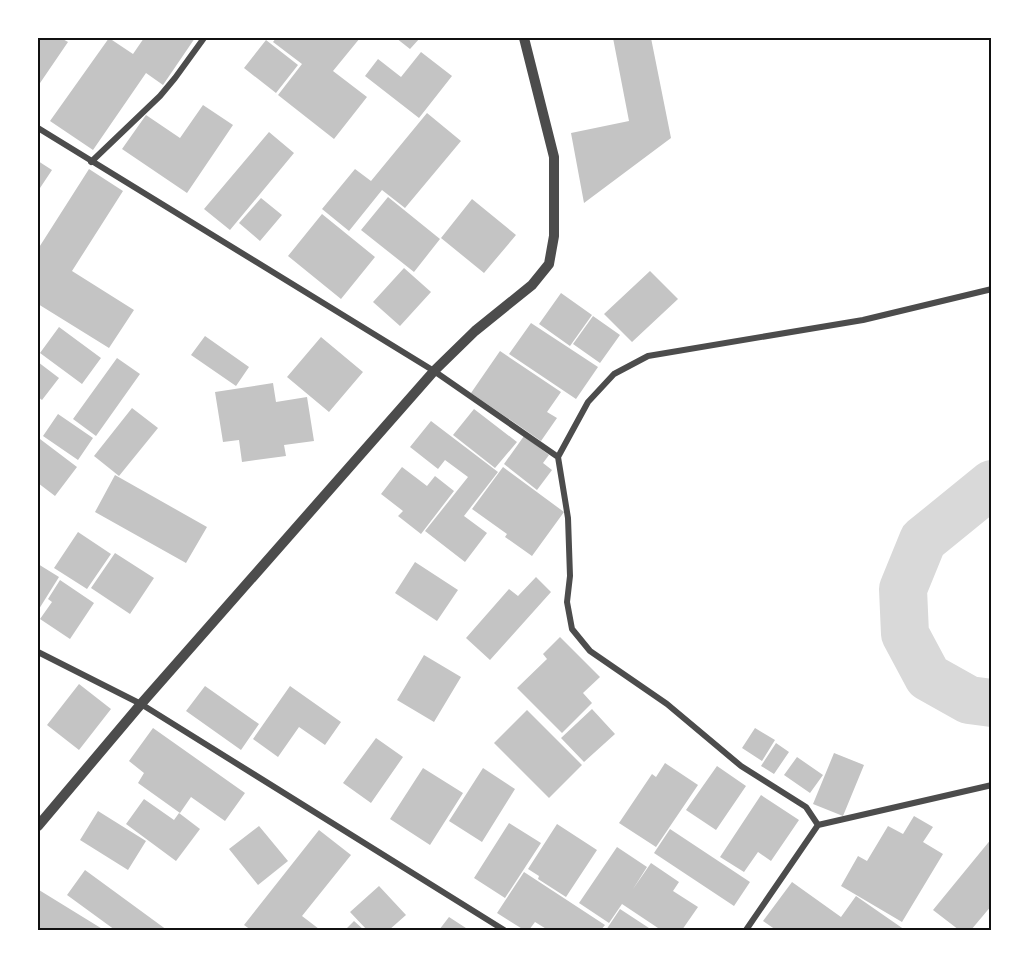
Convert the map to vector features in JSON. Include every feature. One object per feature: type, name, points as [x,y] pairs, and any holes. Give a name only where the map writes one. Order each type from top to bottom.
[{"type":"street","points":[[91,162],[160,96],[204,38]]},
{"type":"street","points":[[38,826],[141,704],[434,371],[475,331],[532,285],[549,264],[554,236],[554,157],[524,38]]},
{"type":"street","points":[[38,128],[434,371],[558,457]]},
{"type":"street","points":[[818,825],[806,807],[741,766],[667,704],[590,651],[572,629],[567,602],[570,576],[568,518],[558,457],[588,402],[614,374],[648,356],[863,320],[992,289]]},
{"type":"street","points":[[38,652],[141,704],[504,930]]},
{"type":"street","points":[[746,930],[818,825],[992,785]]},
{"type":"building","points":[[38,38],[61,38],[68,42],[38,86]]},
{"type":"building","points":[[109,38],[133,54],[144,38],[195,38],[163,85],[146,73],[93,150],[50,121]]},
{"type":"building","points":[[276,38],[360,38],[333,71],[367,97],[334,139],[278,95],[302,64],[273,42]]},
{"type":"building","points":[[396,38],[420,38],[410,49]]},
{"type":"building","points":[[613,38],[651,38],[671,138],[584,203],[571,133],[629,121]]},
{"type":"building","points":[[266,40],[298,65],[276,93],[244,68]]},
{"type":"building","points":[[421,52],[452,76],[419,118],[365,76],[378,59],[401,77]]},
{"type":"building","points":[[203,105],[233,125],[187,193],[122,149],[146,115],[180,138]]},
{"type":"building","points":[[427,113],[461,141],[405,208],[382,190],[349,231],[322,209],[355,169],[371,181]]},
{"type":"building","points":[[269,132],[294,153],[230,230],[204,209]]},
{"type":"building","points":[[38,161],[52,170],[38,191]]},
{"type":"building","points":[[89,169],[123,191],[72,271],[134,310],[109,348],[38,304],[38,249]]},
{"type":"building","points":[[388,197],[440,239],[414,272],[361,230]]},
{"type":"building","points":[[261,198],[282,215],[260,241],[239,223]]},
{"type":"building","points":[[472,199],[516,235],[484,273],[441,238]]},
{"type":"building","points":[[322,214],[375,257],[341,299],[288,256]]},
{"type":"building","points":[[404,268],[431,292],[400,326],[373,302]]},
{"type":"building","points":[[650,271],[678,299],[632,342],[604,314]]},
{"type":"building","points":[[561,293],[592,315],[570,346],[539,324]]},
{"type":"building","points":[[593,316],[620,335],[600,363],[573,344]]},
{"type":"building","points":[[531,323],[598,367],[576,399],[509,354]]},
{"type":"building","points":[[59,327],[101,358],[82,384],[40,353]]},
{"type":"building","points":[[205,336],[249,367],[236,386],[191,355]]},
{"type":"building","points":[[321,337],[363,372],[329,412],[287,377]]},
{"type":"building","points":[[500,351],[561,392],[547,412],[557,418],[541,441],[471,393]]},
{"type":"building","points":[[117,358],[140,374],[96,436],[73,419]]},
{"type":"building","points":[[38,362],[59,378],[42,400],[38,397]]},
{"type":"building","points":[[273,383],[276,402],[307,397],[314,441],[284,445],[286,456],[242,462],[239,440],[223,442],[215,392]]},
{"type":"building","points":[[132,408],[158,428],[119,476],[94,456]]},
{"type":"building","points":[[474,409],[517,442],[495,468],[453,435]]},
{"type":"building","points":[[58,414],[93,438],[78,460],[43,436]]},
{"type":"building","points":[[431,421],[498,472],[464,516],[487,533],[465,562],[425,531],[468,477],[445,460],[438,469],[410,447]]},
{"type":"building","points":[[524,436],[549,455],[543,463],[552,470],[537,490],[504,464]]},
{"type":"building","points":[[40,439],[77,467],[55,496],[38,483],[38,443]]},
{"type":"building","points":[[402,467],[427,486],[435,476],[454,491],[421,534],[398,516],[403,511],[381,494]]},
{"type":"building","points":[[503,467],[564,512],[532,556],[505,537],[507,534],[472,509]]},
{"type":"building","points":[[115,475],[207,527],[186,563],[95,512]]},
{"type":"building","points":[[78,532],[111,554],[87,589],[54,568]]},
{"type":"building","points":[[115,553],[154,578],[130,614],[91,588]]},
{"type":"building","points":[[415,562],[458,590],[437,621],[395,593]]},
{"type":"building","points":[[38,564],[59,577],[39,609],[38,608]]},
{"type":"building","points":[[536,577],[551,592],[490,660],[466,638],[509,589],[518,596]]},
{"type":"building","points":[[60,580],[94,603],[70,639],[40,619],[52,602],[48,599]]},
{"type":"building","points":[[560,637],[600,677],[583,693],[592,703],[562,733],[517,688],[547,659],[543,654]]},
{"type":"building","points":[[424,655],[461,677],[434,722],[397,700]]},
{"type":"building","points":[[79,684],[111,709],[79,750],[47,725]]},
{"type":"building","points":[[205,686],[259,724],[241,750],[186,711]]},
{"type":"building","points":[[290,686],[341,722],[325,745],[299,727],[278,757],[253,739]]},
{"type":"building","points":[[592,709],[615,734],[584,762],[561,738]]},
{"type":"building","points":[[527,710],[582,765],[549,798],[494,743]]},
{"type":"building","points":[[153,728],[245,793],[225,821],[191,797],[180,813],[138,783],[144,773],[129,761]]},
{"type":"building","points":[[755,728],[775,740],[762,761],[742,748]]},
{"type":"building","points":[[376,738],[403,757],[371,803],[343,783]]},
{"type":"building","points":[[776,743],[789,752],[774,774],[761,766]]},
{"type":"building","points":[[834,753],[864,765],[843,816],[813,804]]},
{"type":"building","points":[[797,757],[823,775],[810,793],[784,775]]},
{"type":"building","points":[[665,763],[698,785],[656,847],[619,823],[652,774],[656,777]]},
{"type":"building","points":[[717,766],[746,786],[716,830],[686,810]]},
{"type":"building","points":[[423,768],[463,793],[430,845],[390,819]]},
{"type":"building","points":[[483,768],[515,789],[482,842],[449,821]]},
{"type":"building","points":[[761,795],[799,820],[771,861],[758,852],[744,872],[720,857]]},
{"type":"building","points":[[144,799],[174,820],[179,813],[200,829],[176,861],[126,824]]},
{"type":"building","points":[[98,811],[146,841],[128,870],[80,840]]},
{"type":"building","points":[[914,816],[933,827],[923,842],[943,854],[902,922],[841,886],[858,856],[867,861],[888,826],[903,834]]},
{"type":"building","points":[[509,823],[541,843],[505,898],[474,878]]},
{"type":"building","points":[[557,824],[597,850],[566,897],[538,879],[539,876],[528,869]]},
{"type":"building","points":[[259,826],[288,861],[258,885],[229,849]]},
{"type":"building","points":[[670,829],[750,882],[734,906],[654,853]]},
{"type":"building","points":[[319,830],[351,855],[302,916],[319,929],[251,930],[244,925]]},
{"type":"building","points":[[992,838],[992,905],[971,930],[959,930],[933,910]]},
{"type":"building","points":[[617,847],[647,867],[633,889],[651,863],[679,882],[673,891],[698,907],[682,930],[661,930],[622,904],[609,923],[579,903]]},
{"type":"building","points":[[85,870],[167,930],[115,930],[67,895]]},
{"type":"building","points":[[524,872],[605,925],[601,930],[548,930],[535,922],[529,930],[524,930],[497,913]]},
{"type":"building","points":[[792,882],[841,917],[856,896],[905,930],[776,930],[763,921]]},
{"type":"building","points":[[379,886],[406,915],[389,930],[367,930],[350,912]]},
{"type":"building","points":[[39,890],[104,930],[38,930]]},
{"type":"building","points":[[620,909],[652,930],[606,930]]},
{"type":"building","points":[[449,917],[469,930],[439,930]]},
{"type":"building","points":[[354,921],[364,930],[345,930]]},
{"type":"waterway","points":[[992,484],[923,540],[903,589],[905,634],[928,677],[969,700],[992,703]]}]
